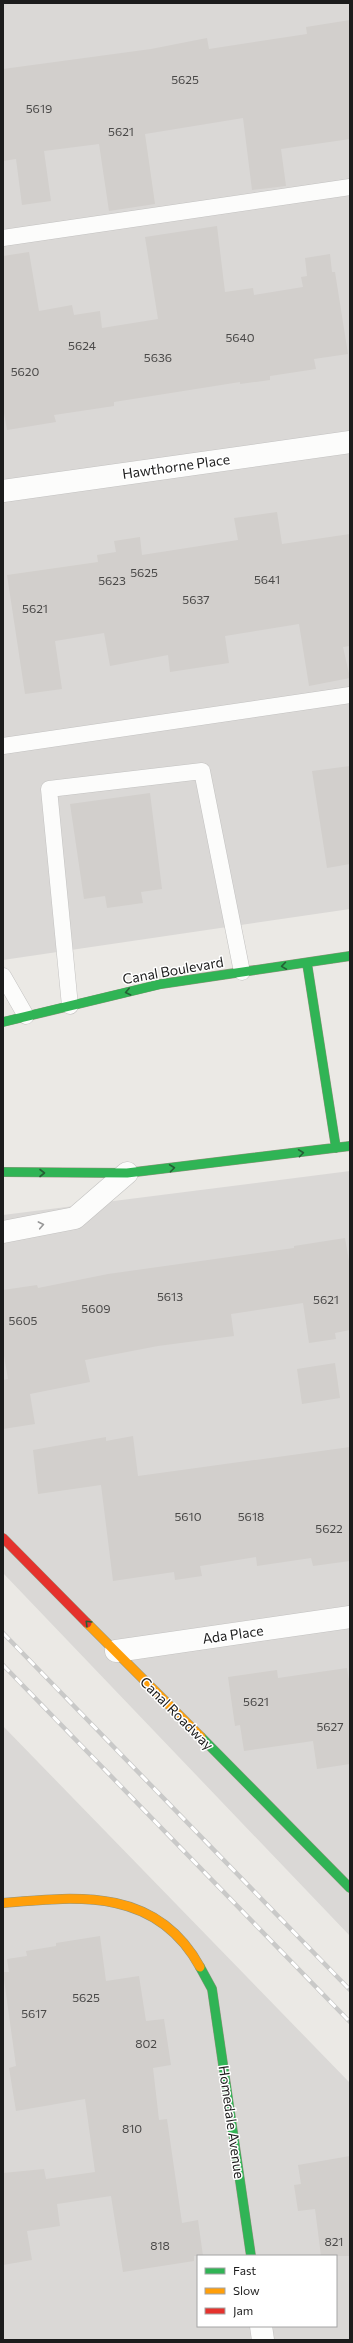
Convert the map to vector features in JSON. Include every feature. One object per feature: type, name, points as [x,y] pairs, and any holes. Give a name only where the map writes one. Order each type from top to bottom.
[{"type":"street","name":"Hawthorne Place","points":[[3,491],[350,442]]},
{"type":"street","name":"Canal Boulevard","points":[[3,1022],[161,984],[350,956]]},
{"type":"street","points":[[307,963],[336,1148]]},
{"type":"street","points":[[3,1172],[127,1174],[350,1146]]},
{"type":"street","points":[[3,1232],[76,1218],[127,1174]]},
{"type":"street","name":"Canal Roadway","points":[[3,1538],[350,1888]]},
{"type":"street","name":"Ada Place","points":[[116,1651],[350,1617]]},
{"type":"street","name":"Homedale Avenue","points":[[3,1903],[49,1899],[105,1902],[140,1909],[174,1933],[187,1946],[212,1989],[251,2255]]},
{"type":"street","points":[[261,2327],[263,2340]]},
{"type":"lane","points":[[3,238],[350,187]]},
{"type":"lane","points":[[3,746],[350,695]]},
{"type":"lane","points":[[70,1006],[49,788],[202,771],[242,972]]},
{"type":"lane","points":[[3,976],[26,1016]]},
{"type":"shaded area","points":[[3,3],[350,3],[350,909],[3,960]]},
{"type":"shaded area","points":[[350,1171],[350,1936],[3,1573],[3,1215]]},
{"type":"shaded area","points":[[3,1726],[350,2083],[350,2340],[3,2340]]},
{"type":"building","points":[[350,20],[350,139],[281,149],[286,186],[252,190],[243,118],[145,134],[155,204],[109,211],[99,144],[44,151],[51,201],[22,205],[16,159],[3,161],[3,69],[151,49],[207,38],[209,49],[307,34],[306,27]]},
{"type":"building","points":[[217,226],[225,292],[253,288],[254,295],[303,287],[301,277],[307,276],[305,258],[330,254],[332,272],[335,272],[348,354],[314,359],[316,369],[270,376],[270,380],[240,384],[240,382],[114,402],[114,406],[54,415],[56,422],[7,430],[3,407],[3,256],[29,252],[39,311],[72,305],[74,315],[100,311],[102,328],[158,319],[145,237]]},
{"type":"building","points":[[277,512],[282,544],[350,534],[350,646],[343,647],[350,678],[309,686],[299,624],[225,636],[229,663],[170,672],[168,655],[110,666],[104,633],[55,641],[62,689],[25,694],[7,575],[98,562],[97,555],[116,552],[114,541],[140,537],[142,555],[238,540],[234,518]]},
{"type":"building","points":[[350,766],[350,864],[327,868],[312,771]]},
{"type":"building","points":[[150,793],[162,889],[141,892],[143,903],[107,908],[105,896],[84,899],[70,804]]},
{"type":"building","points":[[345,1238],[350,1267],[350,1330],[335,1333],[336,1339],[309,1343],[303,1303],[231,1314],[234,1336],[158,1346],[85,1360],[90,1382],[30,1394],[35,1424],[3,1429],[3,1380],[8,1379],[3,1350],[3,1290],[37,1285],[38,1288],[108,1274],[294,1248],[294,1246]]},
{"type":"building","points":[[335,1363],[340,1398],[302,1404],[297,1369]]},
{"type":"building","points":[[133,1436],[138,1476],[350,1447],[350,1561],[313,1566],[311,1558],[257,1566],[256,1557],[200,1566],[202,1576],[175,1580],[174,1572],[113,1581],[101,1485],[38,1494],[33,1450],[106,1437],[106,1441]]},
{"type":"building","points":[[347,1668],[350,1688],[350,1764],[317,1769],[313,1741],[244,1751],[240,1725],[235,1726],[228,1677],[277,1670],[278,1678]]},
{"type":"building","points":[[100,1936],[106,1981],[139,1976],[146,2021],[164,2019],[171,2065],[153,2068],[159,2120],[167,2119],[182,2223],[198,2220],[203,2255],[194,2256],[194,2261],[123,2272],[111,2196],[57,2204],[60,2226],[27,2231],[32,2260],[3,2265],[3,2173],[44,2169],[46,2179],[95,2172],[85,2099],[16,2111],[9,2068],[16,2066],[3,1972],[9,1972],[7,1959],[27,1956],[26,1951],[56,1946],[56,1943]]},
{"type":"building","points":[[350,2156],[350,2256],[321,2255],[315,2209],[298,2211],[294,2185],[301,2184],[298,2165]]},
{"type":"railway","points":[[3,1633],[350,1990]]},
{"type":"railway","points":[[3,1665],[350,2022]]},
{"type":"traffic: fast","points":[[3,1022],[161,984],[350,956]]},
{"type":"traffic: fast","points":[[307,963],[336,1148]]},
{"type":"traffic: fast","points":[[3,1172],[127,1173],[350,1146]]},
{"type":"traffic: fast","points":[[201,1737],[350,1888]]},
{"type":"traffic: fast","points":[[200,1967],[212,1989],[251,2255]]},
{"type":"traffic: slow","points":[[87,1623],[201,1737]]},
{"type":"traffic: slow","points":[[3,1903],[32,1900],[88,1899],[114,1903],[139,1910],[162,1923],[182,1941],[200,1967]]},
{"type":"traffic: jam","points":[[3,1538],[87,1623]]}]
